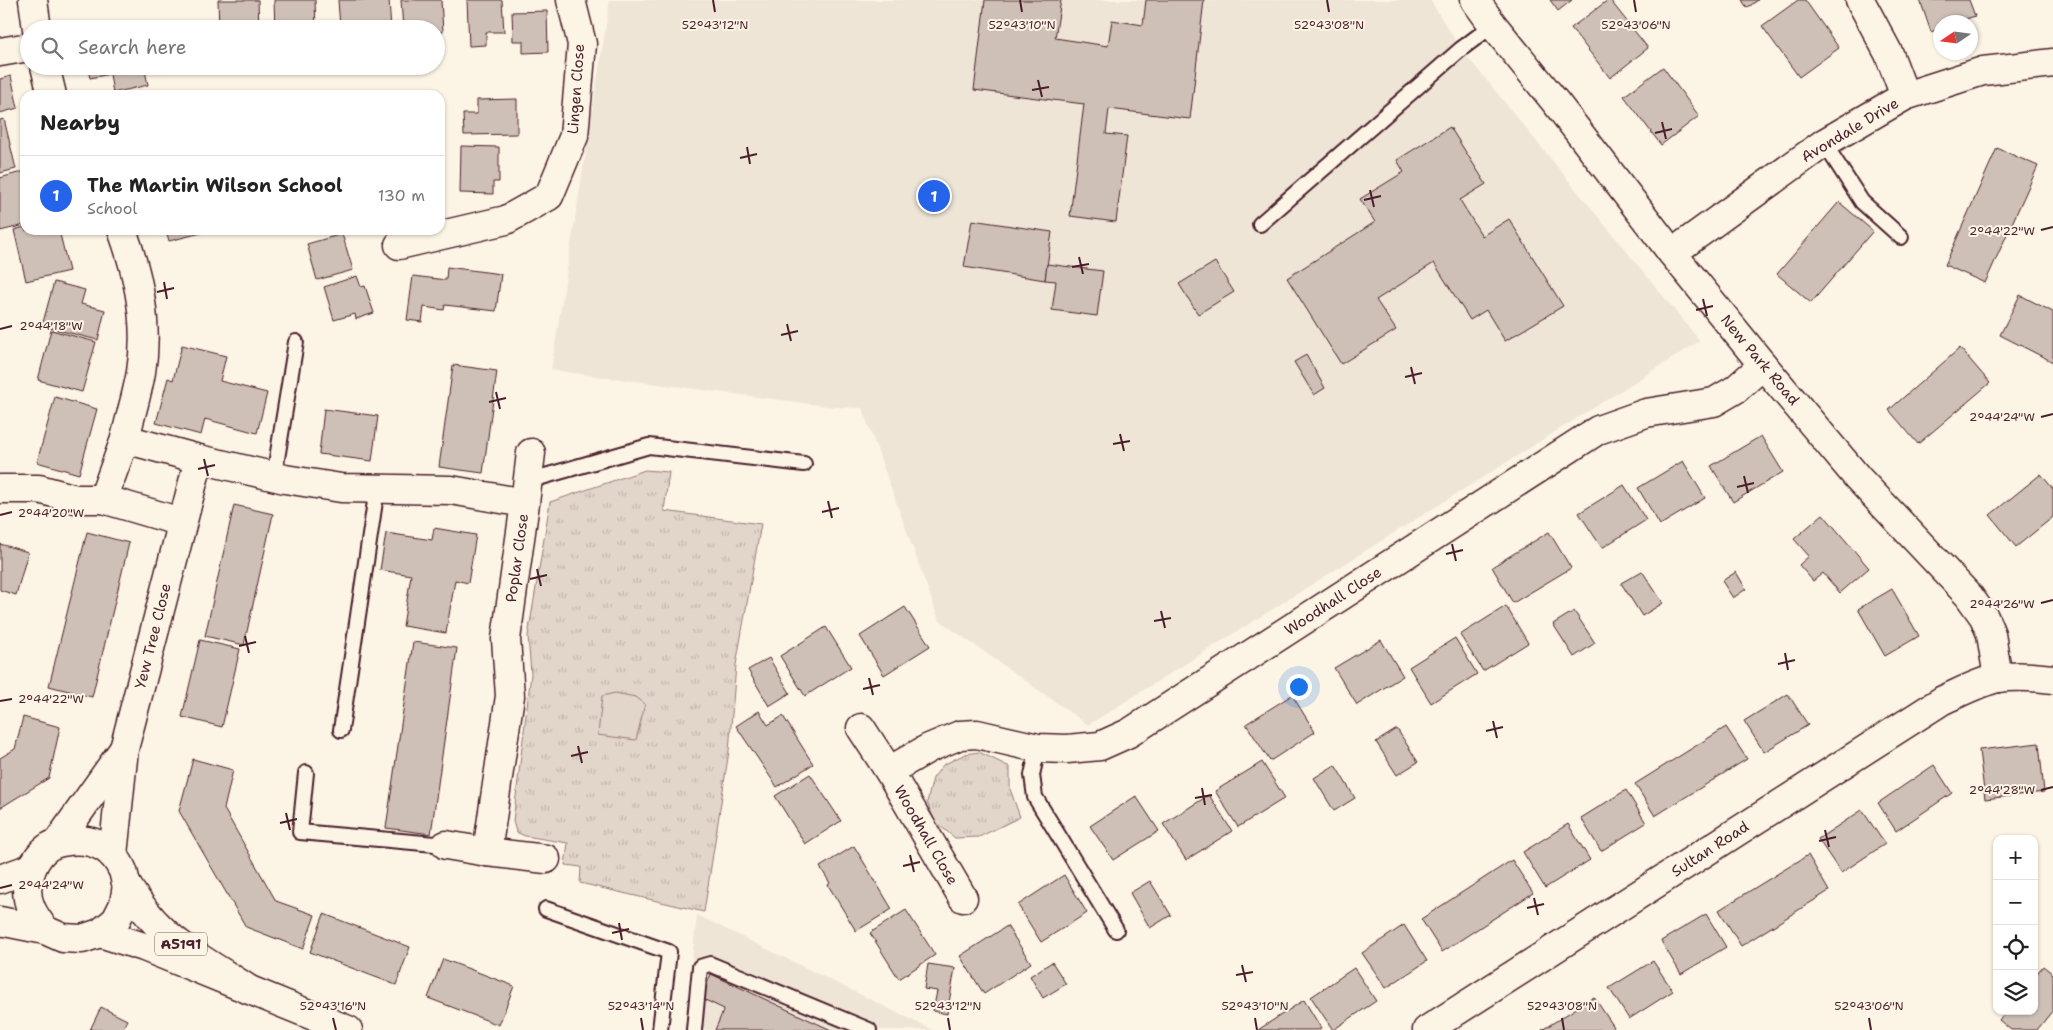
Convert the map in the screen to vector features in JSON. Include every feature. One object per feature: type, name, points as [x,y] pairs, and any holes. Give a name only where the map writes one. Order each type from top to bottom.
[{"type":"street","points":[[33,0],[36,20]]},
{"type":"street","name":"Lingen Close","points":[[445,234],[506,220],[549,196],[574,136],[582,44],[571,0]]},
{"type":"street","name":"New Park Road","points":[[1476,0],[1493,25],[1557,104],[1672,253],[1763,365],[1857,477],[1969,596],[1984,617],[1991,634],[1998,678]]},
{"type":"street","points":[[1860,0],[1890,54],[1905,96]]},
{"type":"street","points":[[0,52],[20,48]]},
{"type":"street","name":"Avondale Drive","points":[[1672,253],[1824,143],[1905,96],[1983,71],[2053,63]]},
{"type":"street","points":[[47,75],[51,90]]},
{"type":"street","points":[[103,499],[125,440],[141,372],[144,336],[141,297],[136,270],[124,235]]},
{"type":"street","name":"Lingen Close","points":[[399,245],[442,235]]},
{"type":"street","name":"Woodhall Close","points":[[890,771],[929,748],[960,734],[977,734],[1038,748],[1067,749],[1100,746],[1129,733],[1598,430],[1646,414],[1714,402],[1736,389],[1763,365]]},
{"type":"street","points":[[125,440],[199,459]]},
{"type":"street","points":[[527,492],[531,453]]},
{"type":"street","name":"Poplar Close","points":[[199,459],[274,476],[341,488],[527,492],[506,639],[510,696],[488,852]]},
{"type":"street","name":"Yew Tree Close","points":[[113,855],[124,749],[181,522],[199,459]]},
{"type":"street","points":[[0,490],[39,489],[76,498],[103,499],[181,522]]},
{"type":"street","points":[[1998,678],[2028,676],[2053,679]]},
{"type":"street","name":"Sultan Road","points":[[1427,1030],[1943,700],[1998,678]]},
{"type":"street","name":"Woodhall Close","points":[[861,728],[890,771],[963,898]]},
{"type":"street","name":"Yew Tree Close","points":[[57,842],[124,749]]},
{"type":"street","points":[[45,930],[32,913],[26,890],[31,868],[41,853],[57,842],[77,838],[97,843],[113,855]]},
{"type":"street","points":[[446,845],[546,860]]},
{"type":"street","name":"A5191","points":[[113,855],[122,869],[126,885],[153,920],[173,938],[248,989]]},
{"type":"street","points":[[0,879],[31,868]]},
{"type":"street","points":[[0,921],[45,930],[63,938],[82,939],[100,933],[116,920],[124,904],[126,885]]},
{"type":"street","name":"A5191","points":[[100,933],[144,947],[348,1030]]},
{"type":"lane","points":[[1260,224],[1461,48],[1493,25]]},
{"type":"lane","points":[[1824,143],[1862,202],[1901,236]]},
{"type":"lane","points":[[274,476],[296,342]]},
{"type":"lane","points":[[527,492],[648,446],[804,464]]},
{"type":"lane","points":[[341,730],[377,488]]},
{"type":"lane","points":[[1038,748],[1032,775],[1035,797],[1116,930]]},
{"type":"lane","points":[[306,773],[300,832],[446,845]]},
{"type":"lane","points":[[546,909],[669,952],[660,1030]]},
{"type":"lane","points":[[694,1030],[700,967],[710,964],[869,1030]]},
{"type":"shaded area","points":[[610,0],[1430,0],[1461,49],[1700,341],[1088,725],[939,620],[862,408],[834,407],[551,370]]},
{"type":"shaded area","points":[[697,915],[933,1030],[684,1030]]},
{"type":"green space","points":[[645,470],[669,472],[664,511],[761,524],[736,665],[729,751],[704,912],[580,883],[581,867],[565,865],[568,843],[525,836],[516,832],[513,821],[531,674],[528,636],[550,502]]},
{"type":"green space","points":[[615,693],[636,697],[645,704],[636,740],[598,735],[602,696]]},
{"type":"green space","points":[[979,752],[1010,767],[1010,789],[1020,817],[979,837],[955,838],[935,822],[927,802],[933,778],[943,765],[965,754]]},
{"type":"building","points":[[218,0],[258,0],[259,20],[219,20]]},
{"type":"building","points":[[274,0],[315,0],[316,20],[275,20]]},
{"type":"building","points":[[338,0],[389,0],[390,20],[339,20]]},
{"type":"building","points":[[401,0],[441,0],[442,20],[402,20]]},
{"type":"building","points":[[467,0],[502,0],[504,32],[486,32],[486,45],[469,46]]},
{"type":"building","points":[[985,0],[1061,0],[1055,38],[1108,46],[1112,20],[1143,25],[1146,0],[1204,0],[1190,119],[1109,109],[1106,134],[1127,136],[1116,222],[1070,216],[1084,104],[974,90]]},
{"type":"building","points":[[1550,0],[1572,0],[1558,11]]},
{"type":"building","points":[[1610,0],[1648,48],[1610,78],[1571,28]]},
{"type":"building","points":[[1742,0],[1758,0],[1747,8]]},
{"type":"building","points":[[1798,0],[1805,0],[1839,48],[1799,77],[1762,26]]},
{"type":"building","points":[[1920,0],[1969,0],[1975,15],[1933,15],[1933,31],[1931,32]]},
{"type":"building","points":[[547,11],[548,52],[523,53],[523,41],[513,41],[512,12]]},
{"type":"building","points":[[1663,67],[1699,116],[1661,145],[1624,96]]},
{"type":"building","points":[[89,75],[105,75],[90,78]]},
{"type":"building","points":[[110,75],[146,75],[148,85],[126,90],[113,90]]},
{"type":"building","points":[[11,76],[18,108],[0,113],[0,79]]},
{"type":"building","points":[[517,99],[517,134],[464,135],[463,114],[477,114],[477,100]]},
{"type":"building","points":[[4,119],[16,169],[0,173],[0,120]]},
{"type":"building","points":[[1450,127],[1486,184],[1460,200],[1482,236],[1509,219],[1563,306],[1505,341],[1486,310],[1470,320],[1434,263],[1376,300],[1396,330],[1341,364],[1287,278],[1375,222],[1360,199],[1404,172],[1397,160]]},
{"type":"building","points":[[461,146],[499,147],[499,182],[493,182],[493,194],[460,193]]},
{"type":"building","points":[[1997,148],[2038,166],[1985,283],[1945,265]]},
{"type":"building","points":[[20,172],[20,226],[0,231],[0,178]]},
{"type":"building","points":[[1839,202],[1873,231],[1811,303],[1777,274]]},
{"type":"building","points":[[972,220],[1052,232],[1045,280],[964,267]]},
{"type":"building","points":[[20,228],[20,235],[60,235],[69,271],[26,281],[14,230]]},
{"type":"building","points":[[167,235],[193,235],[169,241]]},
{"type":"building","points":[[342,235],[353,270],[317,280],[307,244]]},
{"type":"building","points":[[1215,262],[1234,292],[1198,314],[1179,284]]},
{"type":"building","points":[[1047,264],[1103,271],[1097,316],[1052,310],[1056,281],[1045,280]]},
{"type":"building","points":[[447,267],[501,274],[496,311],[445,305],[444,310],[424,307],[422,322],[407,320],[413,276],[446,280]]},
{"type":"building","points":[[357,276],[361,287],[365,286],[374,313],[356,319],[355,314],[334,320],[324,287]]},
{"type":"building","points":[[54,282],[85,290],[81,304],[105,310],[98,340],[42,326]]},
{"type":"building","points":[[2020,295],[2053,312],[2053,362],[2000,335]]},
{"type":"building","points":[[51,330],[96,342],[82,392],[38,380]]},
{"type":"building","points":[[182,345],[226,356],[220,381],[267,393],[257,433],[205,419],[201,435],[156,423],[168,378],[173,380]]},
{"type":"building","points":[[1960,348],[1990,383],[1918,444],[1889,410]]},
{"type":"building","points":[[1306,355],[1325,388],[1314,395],[1294,362]]},
{"type":"building","points":[[453,365],[497,371],[483,473],[439,467]]},
{"type":"building","points":[[55,397],[97,409],[79,474],[37,462]]},
{"type":"building","points":[[324,409],[378,416],[372,461],[319,454]]},
{"type":"building","points":[[1761,436],[1783,472],[1733,502],[1711,466]]},
{"type":"building","points":[[1683,461],[1705,498],[1660,525],[1638,488]]},
{"type":"building","points":[[2041,474],[2053,489],[2053,517],[2016,547],[1990,515]]},
{"type":"building","points":[[1624,485],[1646,520],[1602,548],[1579,513]]},
{"type":"building","points":[[234,505],[273,514],[244,645],[205,636]]},
{"type":"building","points":[[1823,514],[1869,568],[1840,593],[1823,573],[1813,581],[1799,565],[1809,556],[1794,539]]},
{"type":"building","points":[[434,528],[476,535],[468,583],[455,580],[446,633],[403,626],[411,575],[380,570],[386,533],[432,540]]},
{"type":"building","points":[[87,532],[129,543],[92,697],[49,686]]},
{"type":"building","points":[[1549,532],[1571,568],[1513,603],[1492,567]]},
{"type":"building","points":[[0,544],[28,552],[16,595],[0,590]]},
{"type":"building","points":[[1642,571],[1663,603],[1642,616],[1621,583]]},
{"type":"building","points":[[1736,572],[1746,589],[1733,598],[1722,581]]},
{"type":"building","points":[[1892,589],[1919,636],[1885,656],[1858,609]]},
{"type":"building","points":[[1506,606],[1528,643],[1483,671],[1460,635]]},
{"type":"building","points":[[905,607],[930,646],[884,675],[860,636]]},
{"type":"building","points":[[1574,611],[1595,643],[1574,657],[1553,624]]},
{"type":"building","points":[[826,627],[851,667],[805,696],[780,656]]},
{"type":"building","points":[[1455,638],[1477,674],[1431,703],[1409,667]]},
{"type":"building","points":[[200,640],[240,649],[222,727],[182,717]]},
{"type":"building","points":[[1381,640],[1403,676],[1357,705],[1334,668]]},
{"type":"building","points":[[413,642],[457,648],[431,834],[386,828]]},
{"type":"building","points":[[769,658],[790,693],[769,706],[748,670]]},
{"type":"building","points":[[1788,694],[1808,725],[1764,752],[1744,721]]},
{"type":"building","points":[[1292,695],[1315,732],[1270,761],[1246,724]]},
{"type":"building","points":[[759,711],[768,725],[783,716],[813,764],[777,787],[736,726]]},
{"type":"building","points":[[23,717],[60,727],[49,778],[0,808],[0,758],[15,749]]},
{"type":"building","points":[[1726,727],[1747,759],[1655,816],[1635,784]]},
{"type":"building","points":[[1397,729],[1418,762],[1397,775],[1376,742]]},
{"type":"building","points":[[2039,743],[2044,792],[1985,799],[1979,750]]},
{"type":"building","points":[[193,759],[233,770],[224,809],[276,901],[315,915],[303,949],[246,927],[179,811]]},
{"type":"building","points":[[1262,762],[1285,798],[1238,827],[1215,791]]},
{"type":"building","points":[[1335,765],[1355,798],[1334,811],[1314,778]]},
{"type":"building","points":[[1934,765],[1952,793],[1896,831],[1878,803]]},
{"type":"building","points":[[810,774],[841,821],[805,844],[775,796]]},
{"type":"building","points":[[1626,790],[1646,823],[1601,851],[1581,818]]},
{"type":"building","points":[[1209,795],[1232,831],[1186,860],[1163,824]]},
{"type":"building","points":[[1136,796],[1159,831],[1113,860],[1090,826]]},
{"type":"building","points":[[1862,810],[1885,844],[1841,873],[1818,839]]},
{"type":"building","points":[[1568,824],[1590,860],[1545,888],[1523,852]]},
{"type":"building","points":[[854,846],[892,909],[856,931],[828,885],[830,883],[820,867]]},
{"type":"building","points":[[1808,855],[1829,891],[1741,946],[1719,910]]},
{"type":"building","points":[[1512,860],[1533,893],[1442,952],[1421,919]]},
{"type":"building","points":[[1064,875],[1087,913],[1041,942],[1018,905]]},
{"type":"building","points":[[1150,881],[1171,915],[1150,928],[1130,893]]},
{"type":"building","points":[[906,910],[935,955],[899,979],[870,933]]},
{"type":"building","points":[[324,914],[410,947],[396,985],[310,952]]},
{"type":"building","points":[[1706,914],[1726,947],[1681,974],[1661,941]]},
{"type":"building","points":[[1404,925],[1427,961],[1386,988],[1362,953]]},
{"type":"building","points":[[1007,926],[1031,963],[984,994],[960,956]]},
{"type":"building","points":[[443,959],[514,986],[499,1025],[428,998]]},
{"type":"building","points":[[1653,961],[1673,991],[1629,1019],[1609,988]]},
{"type":"building","points":[[1052,962],[1066,984],[1043,998],[1030,976]]},
{"type":"building","points":[[928,964],[955,968],[947,1014],[933,1011],[937,991],[924,989]]},
{"type":"building","points":[[2043,966],[2053,974],[2053,1010],[2037,1030],[2011,1030],[1999,1020],[2003,1015],[2038,1015],[2038,972]]},
{"type":"building","points":[[1354,968],[1376,1001],[1333,1030],[1311,997]]},
{"type":"building","points":[[711,974],[831,1030],[715,1030],[724,1009],[701,998]]},
{"type":"building","points":[[1594,997],[1614,1027],[1610,1030],[1542,1030]]},
{"type":"building","points":[[1304,1000],[1321,1028],[1318,1030],[1258,1030]]},
{"type":"building","points":[[101,1007],[127,1020],[122,1030],[90,1030]]},
{"type":"place","name":"The Martin Wilson School","points":[[934,196]]}]
